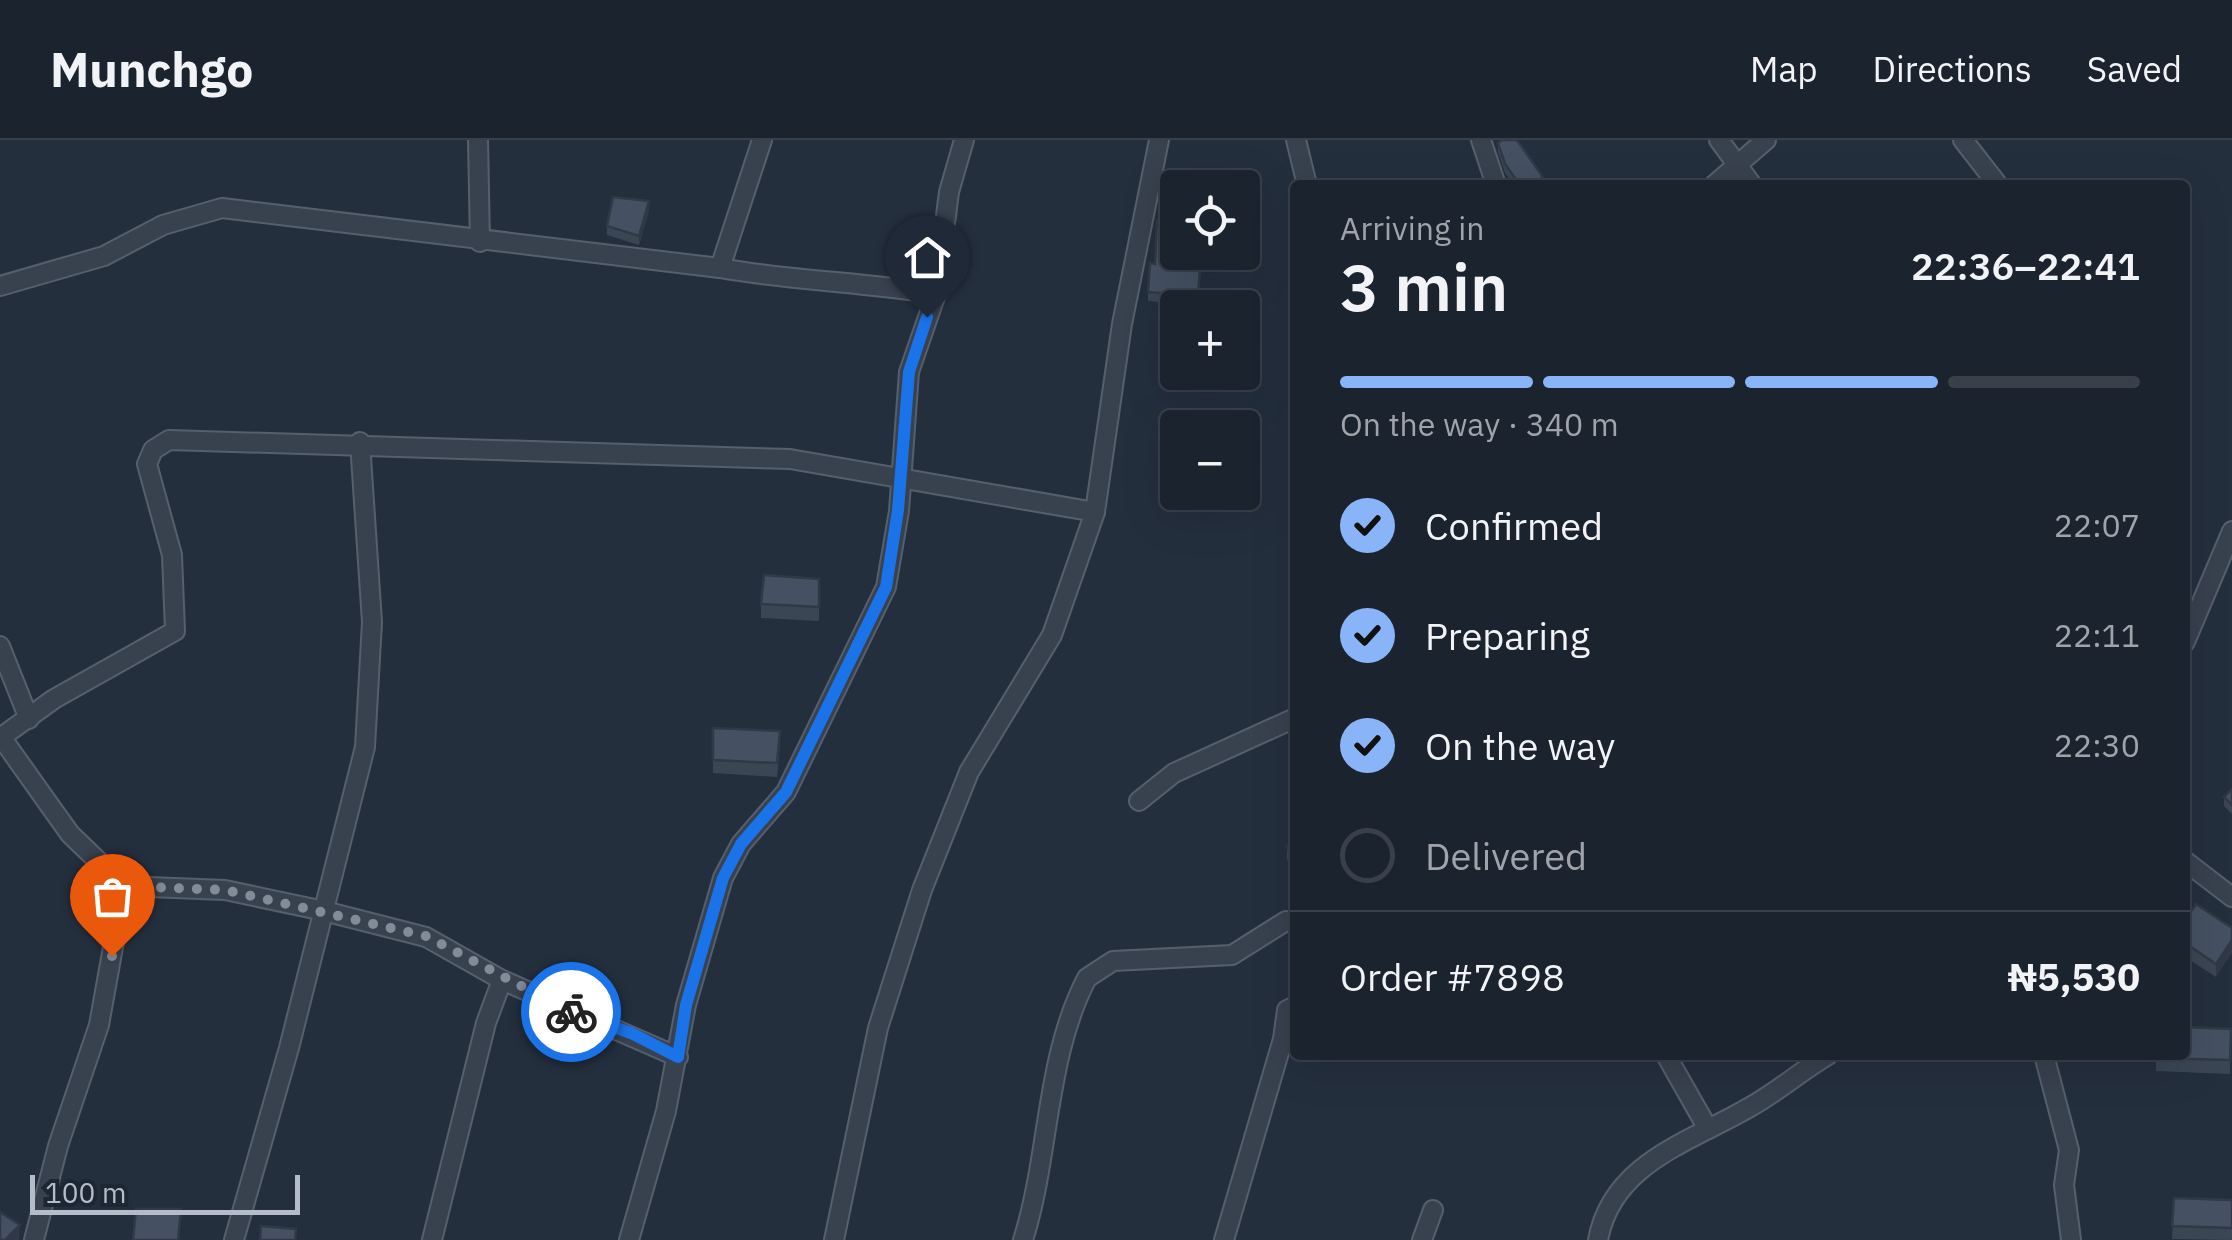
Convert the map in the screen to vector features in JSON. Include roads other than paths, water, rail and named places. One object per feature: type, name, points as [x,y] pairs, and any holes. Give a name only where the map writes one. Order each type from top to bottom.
[{"type":"street","points":[[478,140],[480,242]]},
{"type":"street","points":[[720,268],[762,140]]},
{"type":"street","points":[[629,1240],[678,1057],[686,1005],[723,878],[741,844],[792,782],[886,587],[909,372],[936,294],[949,192],[964,140]]},
{"type":"street","points":[[834,1240],[878,1028],[922,890],[969,772],[1052,635],[1095,512],[1122,324],[1159,140]]},
{"type":"street","points":[[1296,140],[1306,180]]},
{"type":"street","points":[[1481,140],[1494,180]]},
{"type":"street","points":[[1719,140],[1748,180]]},
{"type":"street","points":[[1720,180],[1766,140]]},
{"type":"street","points":[[1963,140],[1994,180]]},
{"type":"street","points":[[0,286],[104,256],[163,225],[222,208],[720,268],[783,280],[875,284],[936,294]]},
{"type":"street","points":[[678,1057],[502,980],[426,936],[225,890],[124,886],[70,834],[1,738],[175,631],[172,555],[147,464],[161,442],[360,442],[751,456],[1095,512]]},
{"type":"street","points":[[234,1240],[365,746],[372,683],[369,534],[360,442]]},
{"type":"street","points":[[2190,630],[2232,531]]},
{"type":"street","points":[[0,646],[28,719]]},
{"type":"street","points":[[1139,801],[1174,772],[1290,720]]},
{"type":"street","points":[[2190,865],[2232,897]]},
{"type":"street","points":[[34,1240],[58,1146],[100,1025],[124,886]]},
{"type":"street","points":[[1023,1240],[1042,1163],[1054,1082],[1087,978],[1114,961],[1232,954],[1290,922]]},
{"type":"street","points":[[432,1240],[486,1023],[502,980]]},
{"type":"street","points":[[1224,1240],[1283,1039],[1286,1010],[1290,1008]]},
{"type":"street","points":[[1669,1060],[1708,1129]]},
{"type":"street","points":[[1598,1240],[1613,1196],[1669,1148],[1751,1106],[1820,1060]]},
{"type":"street","points":[[2045,1060],[2069,1150],[2064,1184],[2072,1240]]},
{"type":"street","points":[[1422,1240],[1433,1210]]}]
